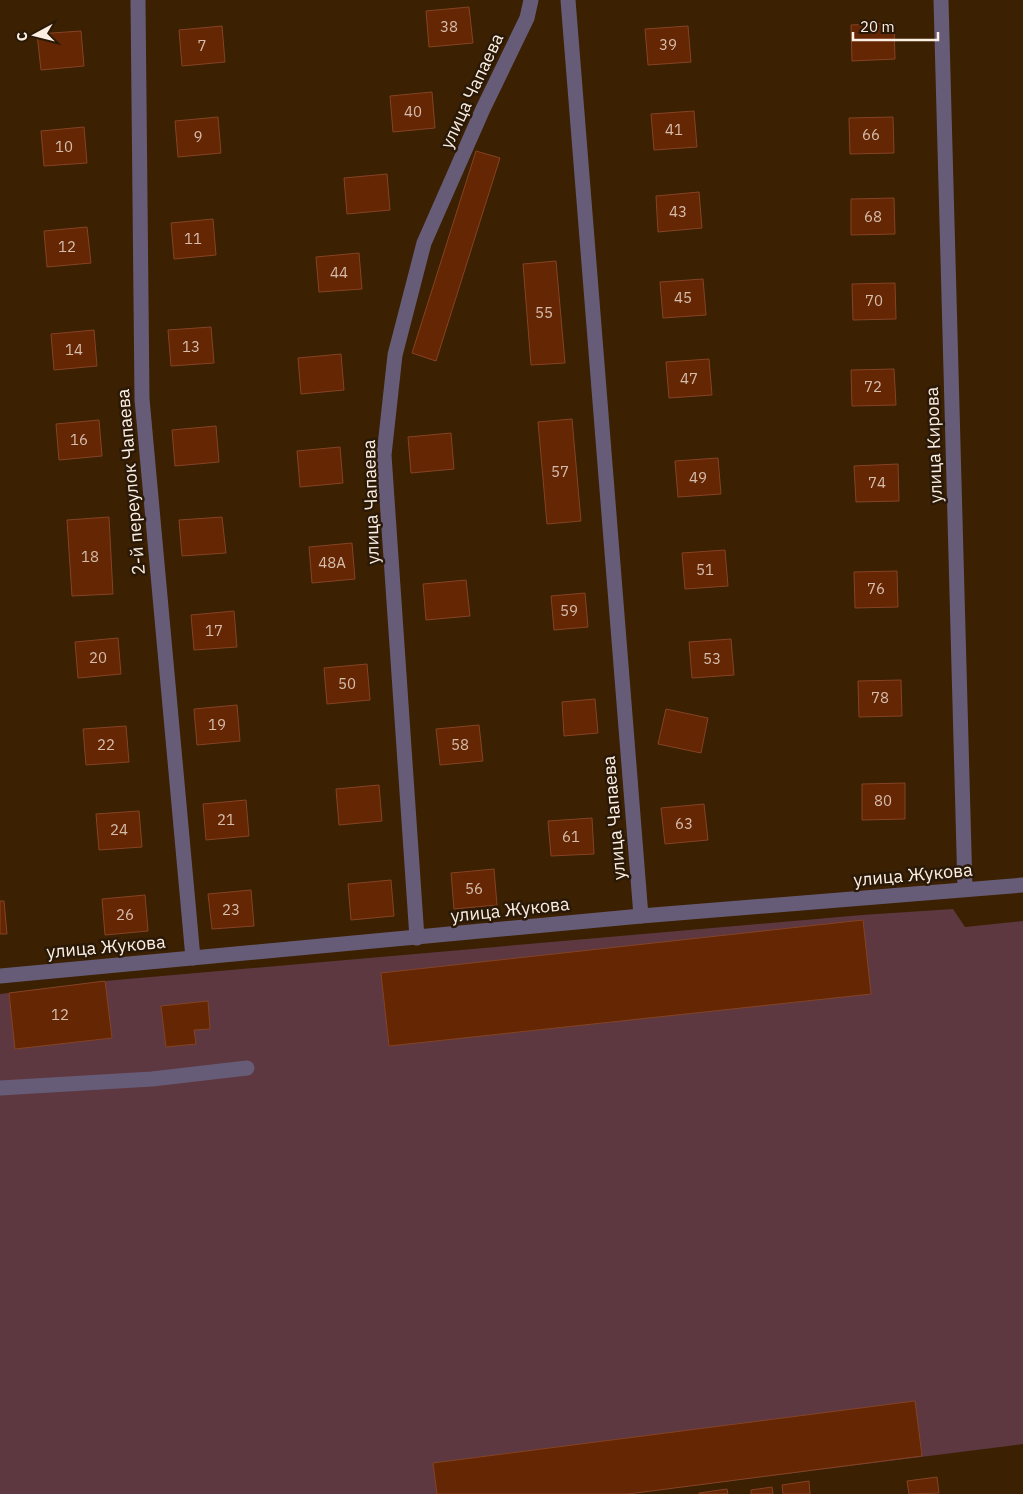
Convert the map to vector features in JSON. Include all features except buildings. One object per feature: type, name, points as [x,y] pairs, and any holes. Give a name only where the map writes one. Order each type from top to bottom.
[{"type":"street","name":"2-й переулок Чапаева","points":[[138,0],[142,399],[193,958]]},
{"type":"street","name":"улица Чапаева","points":[[417,938],[384,455],[395,355],[424,243],[483,109],[527,18],[531,0]]},
{"type":"street","name":"улица Чапаева","points":[[568,0],[641,916]]},
{"type":"street","name":"улица Кирова","points":[[941,0],[965,889]]},
{"type":"street","name":"улица Жукова","points":[[0,976],[641,916],[1023,885]]},
{"type":"street","points":[[0,1088],[152,1079],[247,1068]]},
{"type":"shaded area","points":[[953,909],[965,927],[1023,921],[1023,1444],[628,1494],[0,1494],[0,994],[105,981],[862,915]]}]
